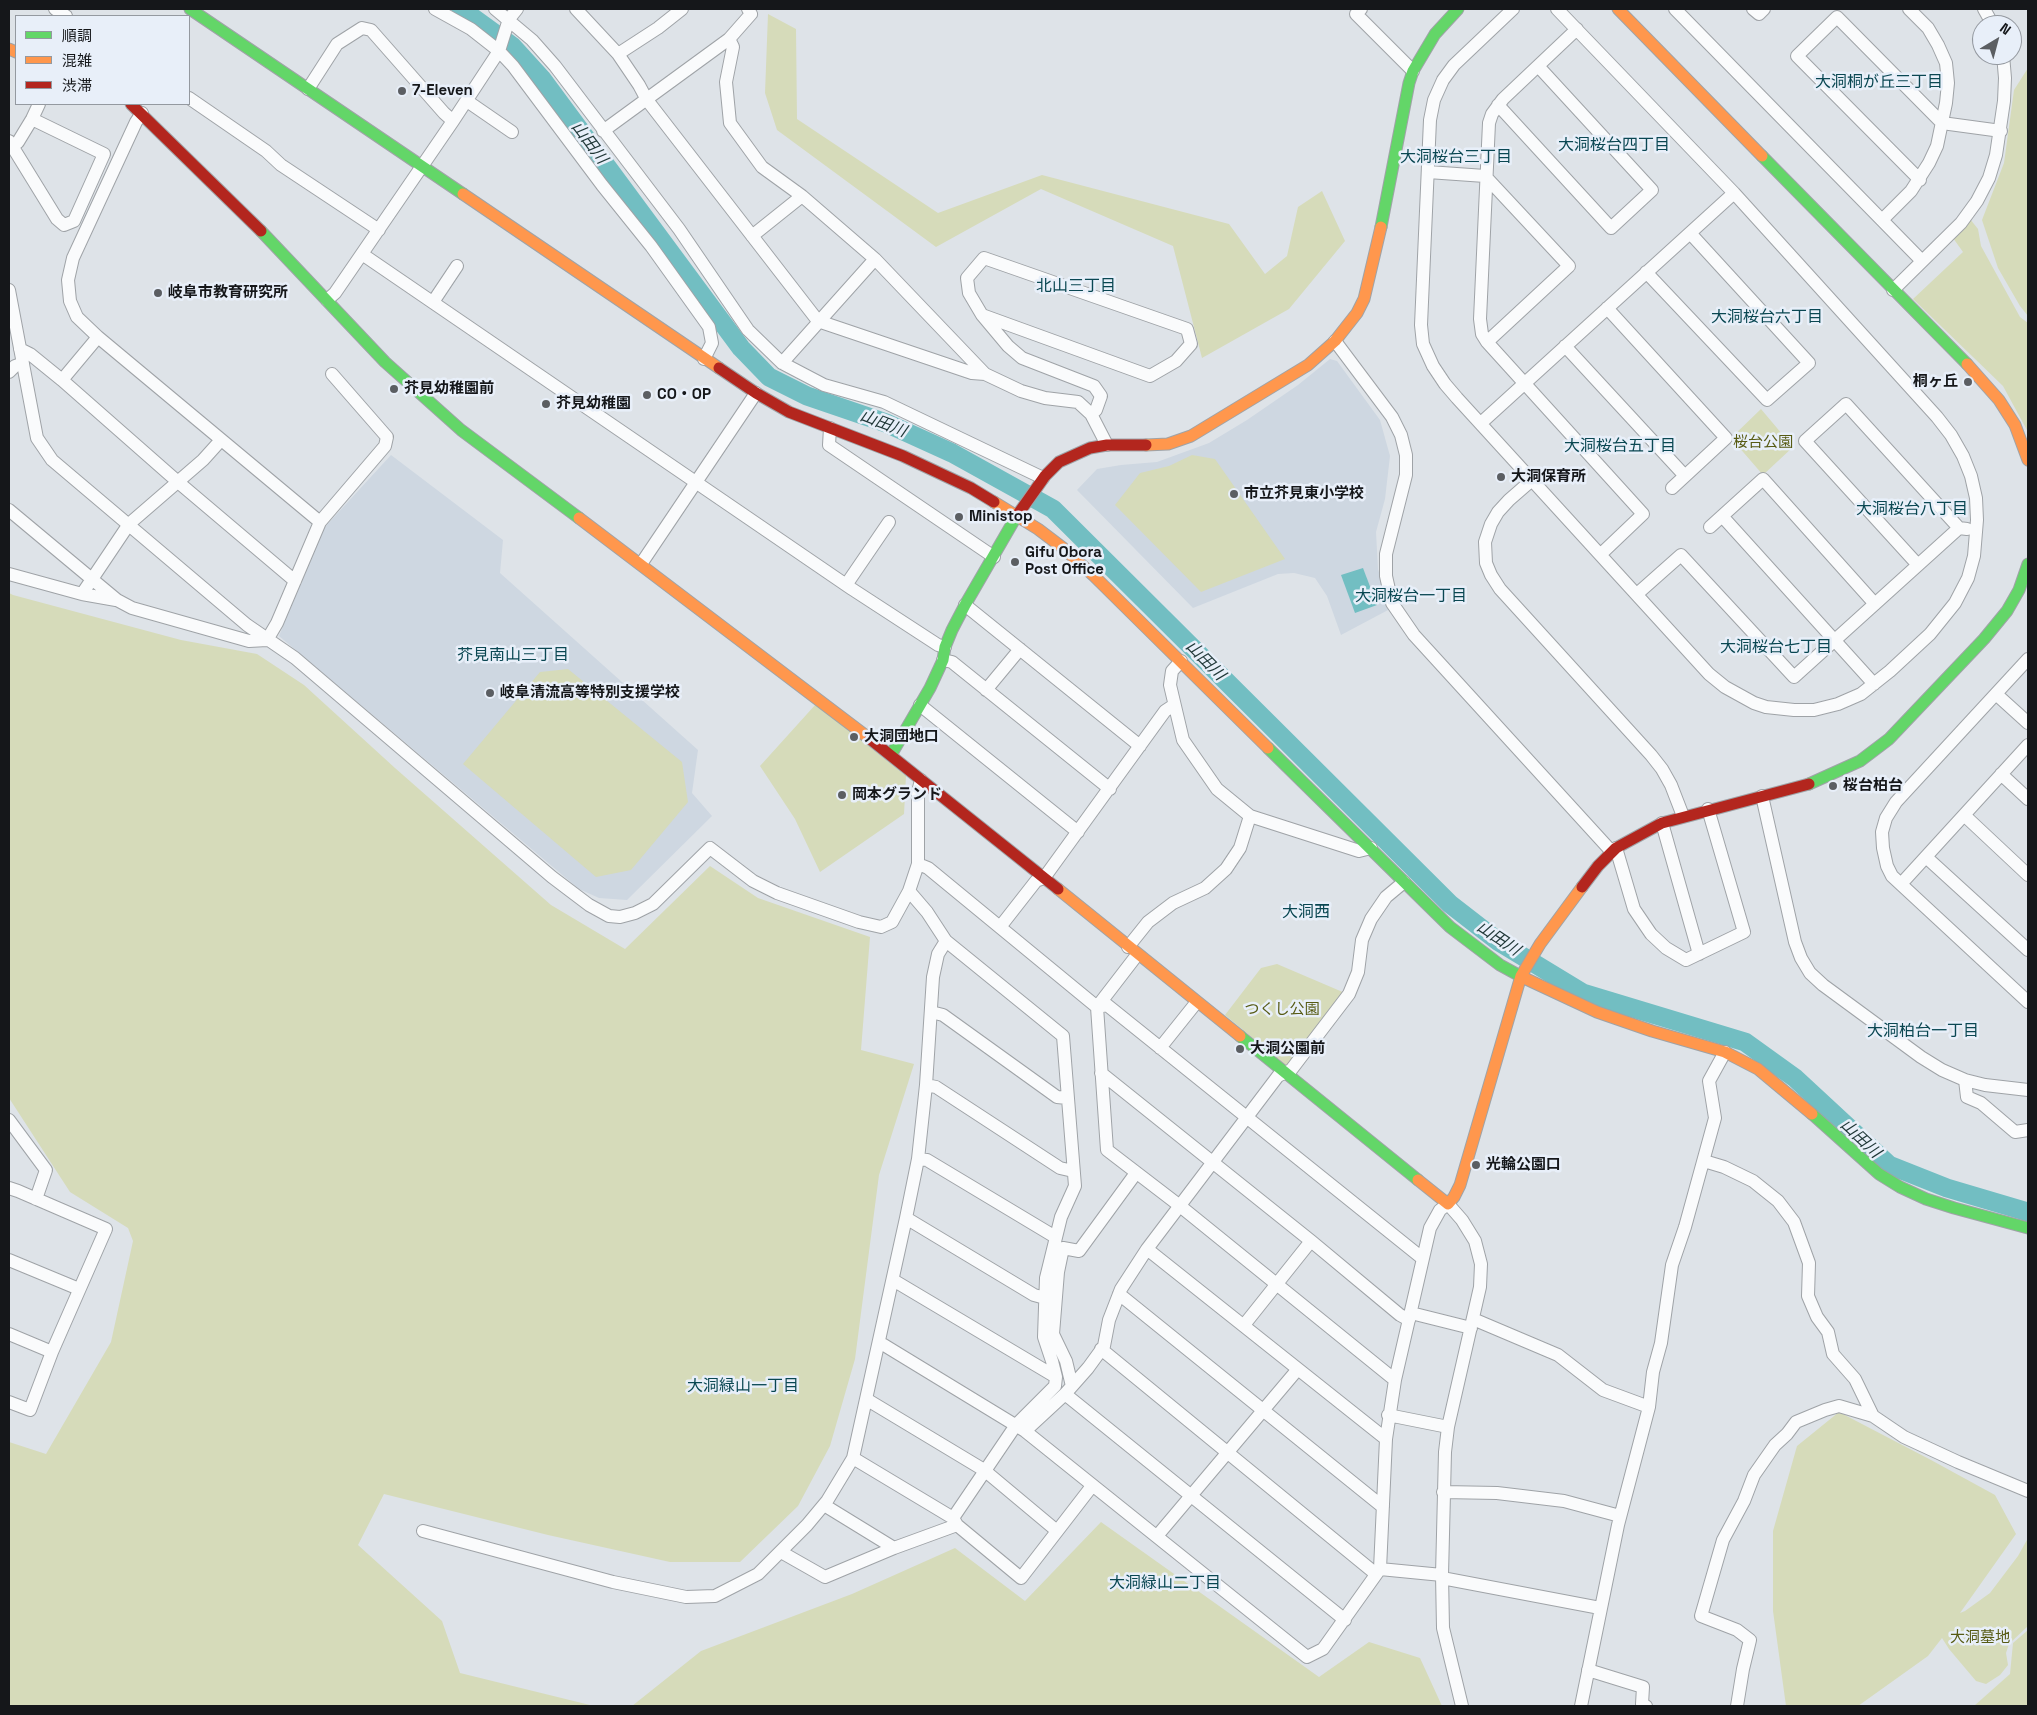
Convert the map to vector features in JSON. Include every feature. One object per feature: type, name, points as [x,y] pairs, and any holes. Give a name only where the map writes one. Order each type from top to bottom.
[{"type":"street","points":[[190,9],[756,393],[789,412],[903,456],[971,488],[1017,515],[1063,548],[1181,661],[1450,927],[1500,965],[1558,995],[1597,1012],[1652,1031],[1726,1052],[1758,1069],[1792,1096],[1879,1174],[1900,1187],[1926,1199],[1954,1208],[2028,1228]]},
{"type":"street","points":[[435,9],[500,48],[602,185],[651,246],[709,327],[712,343],[704,359]]},
{"type":"street","points":[[495,9],[511,18],[555,66],[679,230],[748,330],[782,363],[824,385],[884,402],[1040,482]]},
{"type":"street","points":[[576,9],[618,54],[639,84],[647,100],[818,321],[972,373],[985,374],[1021,391],[1045,398],[1078,402],[1091,414],[1107,445]]},
{"type":"street","points":[[618,54],[658,28],[682,9]]},
{"type":"street","points":[[603,131],[729,39],[751,14],[748,9]]},
{"type":"street","points":[[1361,9],[1356,14],[1413,71]]},
{"type":"street","points":[[891,755],[943,660],[945,647],[965,605],[1024,504],[1040,482],[1059,462],[1083,451],[1107,445],[1168,444],[1191,436],[1308,365],[1335,341],[1357,314],[1364,299],[1409,83],[1413,71],[1435,34],[1458,9]]},
{"type":"street","points":[[1513,9],[1454,65],[1443,80],[1434,100],[1430,120],[1421,325],[1423,344],[1433,366],[1445,384],[1709,674],[1725,687],[1754,703],[1766,707],[1814,710],[1838,704],[1861,694],[1930,634],[1955,603],[1968,578],[1974,556],[1977,531],[1976,498],[1964,456],[1937,417],[1734,193],[1557,9]]},
{"type":"street","points":[[1618,9],[1974,371],[1999,400],[2015,425],[2027,453]]},
{"type":"street","points":[[1675,9],[1922,261]]},
{"type":"street","points":[[1754,9],[1759,14],[1764,9]]},
{"type":"street","points":[[1882,220],[1920,180],[1937,146],[1948,83],[1946,62],[1928,28],[1909,9]]},
{"type":"street","points":[[1920,180],[1797,56],[1837,17],[1942,123],[2001,131]]},
{"type":"street","points":[[327,300],[335,294],[467,101],[500,48],[511,18]]},
{"type":"street","points":[[308,89],[337,44],[362,28],[371,30],[453,122]]},
{"type":"street","points":[[1577,29],[1498,105],[1492,114],[1489,123],[1480,319],[1482,334],[1487,342],[1643,514],[1601,554]]},
{"type":"street","points":[[729,39],[733,48],[726,82],[730,123],[762,167],[802,196],[875,259],[985,374]]},
{"type":"street","points":[[1893,290],[1960,223],[1977,201],[1989,178],[2001,131],[2005,78],[2004,65]]},
{"type":"street","points":[[1498,105],[1610,228],[1652,190],[1538,66]]},
{"type":"street","points":[[190,99],[266,151],[281,165],[379,230]]},
{"type":"street","points":[[467,101],[512,132]]},
{"type":"street","points":[[32,119],[104,154],[74,221],[64,225],[57,219],[11,144],[18,142],[32,119],[38,105]]},
{"type":"street","points":[[132,105],[278,248],[384,362],[461,430],[641,564],[891,755],[1196,1003],[1448,1204],[1462,1220],[1475,1241],[1481,1264],[1480,1287],[1448,1427],[1442,1576],[1443,1628],[1462,1706]]},
{"type":"street","points":[[142,113],[136,122],[73,258],[68,280],[70,301],[77,317],[98,337],[320,522]]},
{"type":"street","points":[[1428,172],[1486,176],[1569,266],[1487,342]]},
{"type":"street","points":[[1481,423],[1734,193]]},
{"type":"street","points":[[752,236],[802,196]]},
{"type":"street","points":[[1646,272],[1767,400],[1808,362],[1690,233]]},
{"type":"street","points":[[362,254],[846,585],[938,645],[945,647]]},
{"type":"street","points":[[982,316],[1150,376],[1176,361],[1191,344],[1186,329],[984,258],[967,278],[969,293],[982,316],[1008,346],[1022,358],[1094,386],[1100,396],[1096,410],[1091,414]]},
{"type":"street","points":[[782,363],[875,259]]},
{"type":"street","points":[[433,302],[457,266]]},
{"type":"street","points":[[9,290],[37,438],[52,460],[247,625],[294,658],[588,905],[610,916],[620,917],[635,913],[653,904],[710,848],[753,881],[777,893],[859,922],[881,927],[892,922],[909,892],[918,864],[918,792],[921,780]]},
{"type":"street","points":[[1607,308],[1726,438],[1672,488]]},
{"type":"street","points":[[62,380],[98,337]]},
{"type":"street","points":[[1335,341],[1392,417],[1401,435],[1406,455],[1406,475],[1386,554],[1386,576],[1392,603],[1414,635],[1614,850],[1634,909],[1651,934],[1666,948],[1686,960],[1744,932],[1708,809]]},
{"type":"street","points":[[1565,346],[1684,476]]},
{"type":"street","points":[[20,349],[30,354],[62,380],[295,581]]},
{"type":"street","points":[[9,372],[23,363]]},
{"type":"street","points":[[267,640],[320,522],[386,446],[387,437],[332,374]]},
{"type":"street","points":[[641,564],[756,393]]},
{"type":"street","points":[[1918,565],[1805,441],[1846,404],[1959,528],[1977,531]]},
{"type":"street","points":[[830,428],[829,445],[994,557]]},
{"type":"street","points":[[82,594],[129,524],[203,460],[221,440]]},
{"type":"street","points":[[1710,527],[1763,479],[1875,604]]},
{"type":"street","points":[[1532,480],[1509,500],[1498,512],[1491,524],[1485,542],[1486,563],[1491,575],[1500,589],[1662,769],[1671,785],[1683,816]]},
{"type":"street","points":[[9,510],[117,600],[132,608],[249,641],[267,640]]},
{"type":"street","points":[[1722,516],[1874,684]]},
{"type":"street","points":[[846,585],[889,522]]},
{"type":"street","points":[[1637,594],[1681,555],[1794,677],[1959,528]]},
{"type":"street","points":[[880,1342],[1021,1428],[1307,1657],[1323,1649],[1378,1571],[1388,1415],[1422,1258],[1430,1228],[1440,1210],[1454,1197],[1460,1185],[1521,976],[1540,944],[1586,880],[1614,850],[1637,835],[1662,823],[1683,816],[1816,782],[1860,761],[1889,740],[1990,632],[2019,590],[2028,564]]},
{"type":"street","points":[[9,574],[82,594],[117,600]]},
{"type":"street","points":[[965,605],[1140,746]]},
{"type":"street","points":[[986,690],[1020,649]]},
{"type":"street","points":[[2028,659],[1896,802],[1886,818],[1882,832],[1882,848],[1892,876],[2028,1002]]},
{"type":"street","points":[[943,660],[952,662],[1110,789]]},
{"type":"street","points":[[1181,661],[1172,671],[1170,685],[1183,740],[1217,790],[1250,816],[1359,851],[1370,848]]},
{"type":"street","points":[[1996,694],[2028,723]]},
{"type":"street","points":[[920,705],[1078,832]]},
{"type":"street","points":[[1000,927],[1036,881],[1044,878],[1165,711],[1174,705]]},
{"type":"street","points":[[1901,884],[2028,745]]},
{"type":"street","points":[[2001,774],[2028,799]]},
{"type":"street","points":[[1762,796],[1795,942],[1801,958],[1810,973],[1823,985],[1921,1057],[1942,1070],[1965,1080],[1984,1085],[2028,1089]]},
{"type":"street","points":[[1964,815],[2028,874]]},
{"type":"street","points":[[1250,816],[1240,848],[1226,868],[1205,888],[1174,903],[1148,922],[1133,951],[1097,1006],[1107,1150],[1180,1206],[1395,1380]]},
{"type":"street","points":[[1662,823],[1699,954]]},
{"type":"street","points":[[1926,857],[2028,950]]},
{"type":"street","points":[[918,864],[928,868],[1097,1006],[1107,1006],[1422,1258]]},
{"type":"street","points":[[1021,1428],[1068,1390],[1088,1368],[1104,1346],[1108,1320],[1119,1294],[1147,1249],[1278,1076],[1291,1070],[1349,994],[1358,972],[1362,940],[1371,919],[1386,897],[1404,882]]},
{"type":"street","points":[[781,1552],[825,1578],[955,1521],[984,1470],[1055,1386],[1056,1377],[1044,1337],[1046,1278],[1061,1217],[1075,1186],[1063,1036],[946,941],[927,912],[909,892]]},
{"type":"street","points":[[423,1531],[612,1582],[686,1597],[715,1596],[758,1574],[824,1505],[853,1458],[880,1342],[918,1159],[926,1085],[933,976],[938,954],[946,941]]},
{"type":"street","points":[[1160,1048],[1196,1003]]},
{"type":"street","points":[[931,1012],[943,1015],[1058,1097],[1067,1098]]},
{"type":"street","points":[[1581,1706],[1620,1516],[1649,1407],[1653,1372],[1661,1343],[1672,1265],[1704,1161],[1715,1118],[1709,1081],[1726,1052]]},
{"type":"street","points":[[1101,1073],[1311,1241],[1400,1315],[1472,1324],[1558,1355],[1602,1390],[1649,1407]]},
{"type":"street","points":[[1965,1080],[1967,1096],[1981,1103],[2015,1132],[2028,1130]]},
{"type":"street","points":[[926,1085],[936,1087],[1060,1168],[1073,1172]]},
{"type":"street","points":[[9,1120],[46,1170],[36,1199]]},
{"type":"street","points":[[918,1159],[927,1160],[1056,1235]]},
{"type":"street","points":[[1704,1161],[1724,1166],[1753,1181],[1781,1205],[1794,1222],[1809,1263],[1808,1296],[1817,1317],[1828,1332],[1833,1354],[1855,1379],[1873,1416]]},
{"type":"street","points":[[1136,1173],[1079,1251],[1063,1248],[1058,1272],[1053,1334],[1066,1361],[1068,1390],[1191,1497],[1345,1620]]},
{"type":"street","points":[[9,1188],[106,1229],[52,1352],[30,1410],[9,1402]]},
{"type":"street","points":[[906,1218],[1034,1295],[1044,1298]]},
{"type":"street","points":[[1244,1325],[1311,1241]]},
{"type":"street","points":[[1147,1249],[1386,1439]]},
{"type":"street","points":[[9,1260],[79,1289]]},
{"type":"street","points":[[893,1280],[1056,1377]]},
{"type":"street","points":[[1119,1294],[1383,1506]]},
{"type":"street","points":[[9,1334],[52,1352]]},
{"type":"street","points":[[1101,1349],[1378,1571],[1442,1576],[1600,1608]]},
{"type":"street","points":[[1157,1536],[1298,1368]]},
{"type":"street","points":[[866,1399],[984,1470],[1057,1531]]},
{"type":"street","points":[[1737,1706],[1750,1640],[1737,1630],[1701,1616],[1726,1534],[1744,1500],[1754,1475],[1775,1445],[1796,1422],[1839,1406],[1873,1416],[1904,1437],[2028,1491]]},
{"type":"street","points":[[1388,1415],[1448,1427]]},
{"type":"street","points":[[853,1458],[955,1521],[1020,1578],[1092,1486]]},
{"type":"street","points":[[1444,1492],[1497,1494],[1564,1502],[1620,1516]]},
{"type":"street","points":[[824,1505],[894,1548]]},
{"type":"street","points":[[1588,1670],[1643,1686],[1642,1704],[1646,1706]]},
{"type":"shaded area","name":"市立芥見東小学校","points":[[1330,359],[1337,361],[1380,420],[1390,456],[1385,499],[1376,532],[1378,569],[1390,609],[1341,635],[1327,596],[1315,578],[1294,573],[1278,574],[1193,608],[1077,490],[1097,469],[1157,462],[1209,443],[1298,385]]},
{"type":"shaded area","name":"岐阜清流高等特別支援学校","points":[[391,455],[503,540],[500,573],[698,750],[692,793],[712,816],[627,900],[599,898],[579,889],[279,636],[324,528]]},
{"type":"green space","points":[[768,14],[796,29],[797,119],[938,213],[1042,175],[1229,224],[1265,274],[1287,256],[1298,207],[1322,191],[1345,241],[1289,309],[1202,358],[1173,246],[1041,189],[936,247],[777,130],[765,93]]},
{"type":"green space","points":[[2028,68],[2028,316],[1998,268],[1982,220],[2004,163],[2014,90]]},
{"type":"green space","points":[[1970,219],[1978,229],[1981,246],[2020,317],[2028,323],[2028,432],[2003,386],[1913,299],[1963,252],[1953,238]]},
{"type":"green space","name":"桜台公園","points":[[1761,409],[1793,447],[1763,475],[1731,438]]},
{"type":"green space","points":[[1192,455],[1215,459],[1285,559],[1201,592],[1115,505],[1140,473],[1169,466]]},
{"type":"green space","points":[[9,593],[181,640],[257,654],[304,685],[551,905],[625,949],[710,866],[758,898],[870,937],[861,1050],[914,1064],[879,1175],[855,1359],[830,1446],[798,1506],[740,1562],[670,1562],[548,1535],[384,1494],[358,1545],[442,1621],[460,1673],[594,1706],[9,1706],[9,1442],[46,1454],[111,1342],[133,1241],[128,1228],[70,1192],[9,1098]]},
{"type":"green space","points":[[568,669],[682,762],[688,802],[631,870],[596,877],[463,764],[540,672]]},
{"type":"green space","name":"岡本グランド","points":[[816,704],[906,776],[904,814],[820,872],[795,819],[760,766]]},
{"type":"green space","name":"つくし公園","points":[[1277,964],[1345,993],[1288,1067],[1225,1015],[1261,968]]},
{"type":"green space","name":"大洞墓地","points":[[1839,1412],[1995,1495],[2016,1534],[1960,1613],[1990,1593],[2018,1556],[2028,1538],[2028,1626],[2009,1644],[2006,1653],[2008,1665],[2000,1675],[1986,1684],[1976,1681],[1942,1638],[1928,1656],[1858,1706],[1786,1706],[1773,1611],[1773,1531],[1797,1446]]},
{"type":"green space","points":[[1101,1522],[1319,1677],[1369,1642],[1420,1658],[1442,1706],[632,1706],[701,1651],[852,1594],[955,1548],[1025,1601]]},
{"type":"green space","points":[[2028,1630],[2028,1706],[1974,1706],[2010,1674],[2013,1643]]},
{"type":"water","points":[[1363,568],[1377,605],[1355,613],[1341,575]]},
{"type":"waterway","name":"山田川","points":[[461,9],[512,46],[542,79],[741,348],[769,377],[807,396],[886,423],[952,453],[1053,509],[1450,904],[1499,942],[1583,993],[1745,1042],[1795,1078],[1889,1165],[1947,1188],[2028,1212]]},
{"type":"traffic: fast","points":[[190,9],[463,194]]},
{"type":"traffic: fast","points":[[1381,227],[1409,83],[1413,71],[1435,34],[1458,9]]},
{"type":"traffic: fast","points":[[1762,156],[1967,364]]},
{"type":"traffic: fast","points":[[261,231],[385,362],[461,430],[579,518]]},
{"type":"traffic: fast","points":[[891,755],[930,688],[943,660],[945,647],[952,630],[965,605],[1016,517]]},
{"type":"traffic: fast","points":[[1809,784],[1860,761],[1889,739],[1984,639],[2007,611],[2019,590],[2028,564]]},
{"type":"traffic: fast","points":[[1268,748],[1450,927],[1500,965],[1522,977]]},
{"type":"traffic: fast","points":[[1240,1036],[1418,1180]]},
{"type":"traffic: fast","points":[[1812,1114],[1879,1174],[1900,1187],[1926,1199],[1954,1208],[2028,1228]]},
{"type":"traffic: slow","points":[[1618,9],[1762,156]]},
{"type":"traffic: slow","points":[[9,49],[15,52]]},
{"type":"traffic: slow","points":[[463,194],[719,368]]},
{"type":"traffic: slow","points":[[1146,445],[1168,444],[1191,436],[1308,365],[1335,341],[1357,313],[1364,299],[1381,227]]},
{"type":"traffic: slow","points":[[1967,364],[1999,400],[2015,425],[2028,460]]},
{"type":"traffic: slow","points":[[994,502],[1038,529],[1063,548],[1094,576],[1268,748]]},
{"type":"traffic: slow","points":[[579,518],[870,739]]},
{"type":"traffic: slow","points":[[1418,1180],[1448,1204],[1454,1197],[1460,1185],[1521,976],[1540,944],[1582,887]]},
{"type":"traffic: slow","points":[[1058,889],[1240,1036]]},
{"type":"traffic: slow","points":[[1522,977],[1597,1012],[1652,1031],[1725,1052],[1758,1069],[1812,1114]]},
{"type":"traffic: jam","points":[[132,105],[261,231]]},
{"type":"traffic: jam","points":[[719,368],[789,412],[903,456],[971,488],[994,502]]},
{"type":"traffic: jam","points":[[1016,517],[1045,476],[1059,462],[1090,448],[1107,445],[1146,445]]},
{"type":"traffic: jam","points":[[870,739],[1058,889]]},
{"type":"traffic: jam","points":[[1582,887],[1598,866],[1616,848],[1662,823],[1809,784]]},
{"type":"place","name":"7-Eleven","points":[[402,91]]},
{"type":"place","name":"岐阜市教育研究所","points":[[158,293]]},
{"type":"place","name":"桐ヶ丘","points":[[1968,382]]},
{"type":"place","name":"芥見幼稚園前","points":[[394,389]]},
{"type":"place","name":"CO・OP","points":[[647,395]]},
{"type":"place","name":"芥見幼稚園","points":[[546,404]]},
{"type":"place","name":"大洞保育所","points":[[1501,477]]},
{"type":"place","name":"市立芥見東小学校","points":[[1234,494]]},
{"type":"place","name":"Ministop","points":[[959,517]]},
{"type":"place","name":"Gifu Obora Post Office","points":[[1015,562]]},
{"type":"place","name":"岐阜清流高等特別支援学校","points":[[490,693]]},
{"type":"place","name":"大洞団地口","points":[[854,737]]},
{"type":"place","name":"桜台柏台","points":[[1833,786]]},
{"type":"place","name":"岡本グランド","points":[[842,795]]},
{"type":"place","name":"大洞公園前","points":[[1240,1049]]},
{"type":"place","name":"光輪公園口","points":[[1476,1165]]},
{"type":"district","name":"大洞桐が丘三丁目","points":[[1879,83]]},
{"type":"district","name":"大洞桜台四丁目","points":[[1614,146]]},
{"type":"district","name":"大洞桜台三丁目","points":[[1456,158]]},
{"type":"district","name":"北山三丁目","points":[[1076,287]]},
{"type":"district","name":"大洞桜台六丁目","points":[[1767,318]]},
{"type":"district","name":"大洞桜台五丁目","points":[[1620,447]]},
{"type":"district","name":"大洞桜台八丁目","points":[[1912,510]]},
{"type":"district","name":"大洞桜台一丁目","points":[[1411,597]]},
{"type":"district","name":"大洞桜台七丁目","points":[[1776,648]]},
{"type":"district","name":"芥見南山三丁目","points":[[513,656]]},
{"type":"district","name":"大洞西","points":[[1306,913]]},
{"type":"district","name":"大洞柏台一丁目","points":[[1923,1032]]},
{"type":"district","name":"大洞緑山一丁目","points":[[743,1387]]},
{"type":"district","name":"大洞緑山二丁目","points":[[1165,1584]]}]
